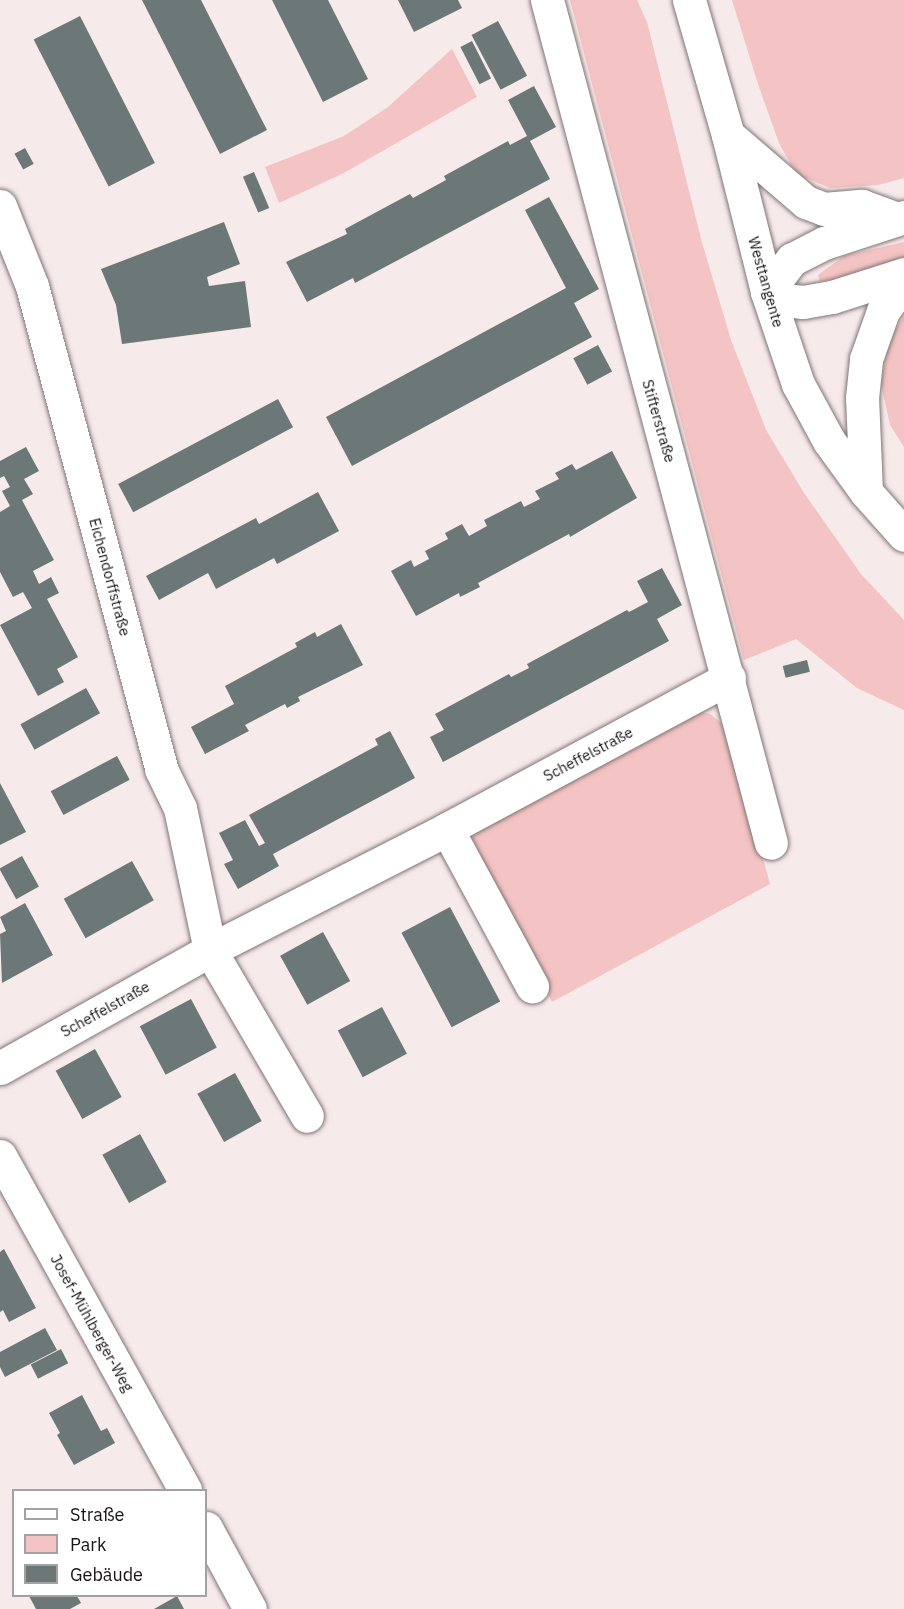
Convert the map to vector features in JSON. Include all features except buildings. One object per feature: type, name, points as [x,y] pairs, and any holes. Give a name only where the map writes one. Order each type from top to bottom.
[{"type":"main road","name":"Stifterstraße","points":[[547,0],[771,843]]},
{"type":"main road","name":"Westtangente","points":[[689,0],[728,135],[767,292],[798,384],[829,441],[866,492],[904,535]]},
{"type":"main road","points":[[728,135],[806,202],[824,209],[862,206],[901,218]]},
{"type":"main road","name":"Eichendorffstraße","points":[[0,206],[32,286],[161,769],[180,808],[210,950]]},
{"type":"main road","points":[[901,218],[824,243],[792,259],[767,292],[784,300],[803,302],[832,297],[904,274]]},
{"type":"main road","points":[[866,492],[862,398],[866,358],[883,311],[904,282]]},
{"type":"main road","name":"Scheffelstraße","points":[[0,1068],[210,950],[447,829],[729,678]]},
{"type":"main road","points":[[447,829],[532,986]]},
{"type":"main road","points":[[210,950],[307,1116]]},
{"type":"main road","name":"Josef-Mühlberger-Weg","points":[[0,1156],[184,1489]]},
{"type":"main road","points":[[207,1530],[250,1609]]},
{"type":"green space","points":[[570,0],[637,0],[647,22],[701,239],[731,340],[766,430],[804,493],[861,574],[904,620],[904,710],[857,688],[796,639],[744,660]]},
{"type":"green space","points":[[732,0],[904,0],[904,178],[878,185],[830,188],[796,174],[779,143]]},
{"type":"green space","points":[[452,49],[477,97],[342,174],[279,203],[265,167],[344,136],[388,107]]},
{"type":"green space","points":[[904,242],[904,259],[833,280],[820,281],[818,275],[844,256]]},
{"type":"green space","points":[[904,316],[904,447],[890,425],[881,384],[889,340]]},
{"type":"green space","points":[[696,711],[710,714],[727,727],[770,884],[552,1002],[471,850],[472,840],[478,829]]}]
